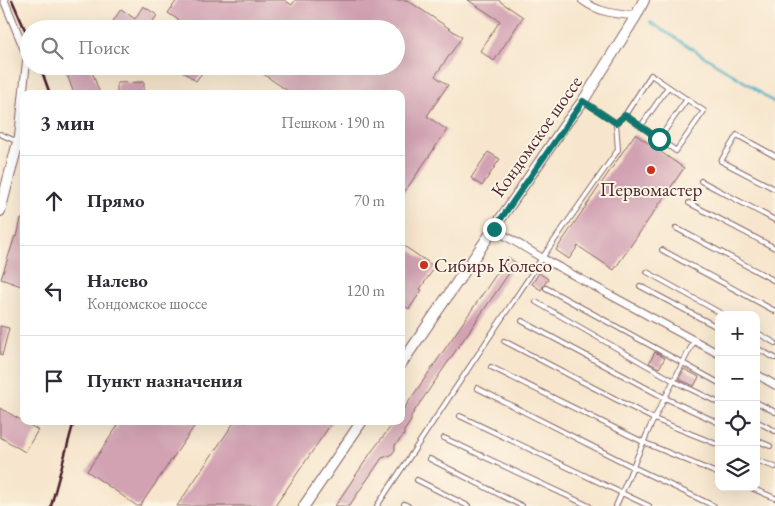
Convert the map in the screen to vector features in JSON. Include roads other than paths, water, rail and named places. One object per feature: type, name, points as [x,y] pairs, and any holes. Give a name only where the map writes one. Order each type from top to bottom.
[{"type":"street","points":[[4,0],[20,39]]},
{"type":"street","points":[[582,0],[590,6],[606,12],[636,16]]},
{"type":"street","name":"Кондомское шоссе","points":[[405,358],[583,101],[644,0]]},
{"type":"street","points":[[23,90],[25,75]]},
{"type":"street","points":[[0,210],[18,142],[20,123]]},
{"type":"street","points":[[494,229],[542,258],[715,352]]},
{"type":"street","points":[[760,376],[775,384]]},
{"type":"street","points":[[304,506],[359,425]]},
{"type":"lane","points":[[616,123],[625,115],[651,75],[704,111],[676,151],[625,115]]},
{"type":"lane","points":[[641,126],[668,87]]},
{"type":"lane","points":[[659,139],[687,99]]},
{"type":"lane","points":[[583,101],[616,123]]},
{"type":"lane","points":[[377,506],[542,258],[618,150],[616,123]]},
{"type":"lane","points":[[0,134],[18,142]]},
{"type":"lane","points":[[775,156],[737,135],[721,160],[775,188]]},
{"type":"lane","points":[[701,181],[775,220]]},
{"type":"lane","points":[[689,203],[775,248]]},
{"type":"lane","points":[[676,228],[775,281]]},
{"type":"lane","points":[[662,250],[775,311]]},
{"type":"lane","points":[[647,272],[717,311]]},
{"type":"lane","points":[[640,286],[715,326]]},
{"type":"lane","points":[[546,288],[715,381]]},
{"type":"lane","points":[[536,302],[674,381],[715,401]]},
{"type":"lane","points":[[522,321],[665,398],[715,421]]},
{"type":"lane","points":[[760,334],[775,343]]},
{"type":"lane","points":[[504,341],[654,419],[715,443]]},
{"type":"lane","points":[[616,506],[643,442],[694,341]]},
{"type":"lane","points":[[760,350],[775,358]]},
{"type":"lane","points":[[491,367],[643,442],[715,472]]},
{"type":"lane","points":[[477,388],[632,467],[714,506]]},
{"type":"lane","points":[[760,404],[775,412]]},
{"type":"lane","points":[[460,416],[649,506]]},
{"type":"lane","points":[[760,424],[775,431]]},
{"type":"lane","points":[[444,438],[589,506]]},
{"type":"lane","points":[[760,442],[770,446]]},
{"type":"lane","points":[[430,459],[522,506]]},
{"type":"lane","points":[[760,461],[775,467]]},
{"type":"lane","points":[[417,480],[468,506]]},
{"type":"lane","points":[[759,491],[775,498]]},
{"type":"waterway","points":[[650,22],[775,103]]},
{"type":"railway","points":[[12,0],[21,20]]},
{"type":"railway","points":[[43,75],[49,90]]},
{"type":"railway","points":[[51,506],[73,425]]},
{"type":"place","name":"Первомастер","points":[[651,170]]},
{"type":"place","name":"Сибирь Колесо","points":[[424,265]]}]
